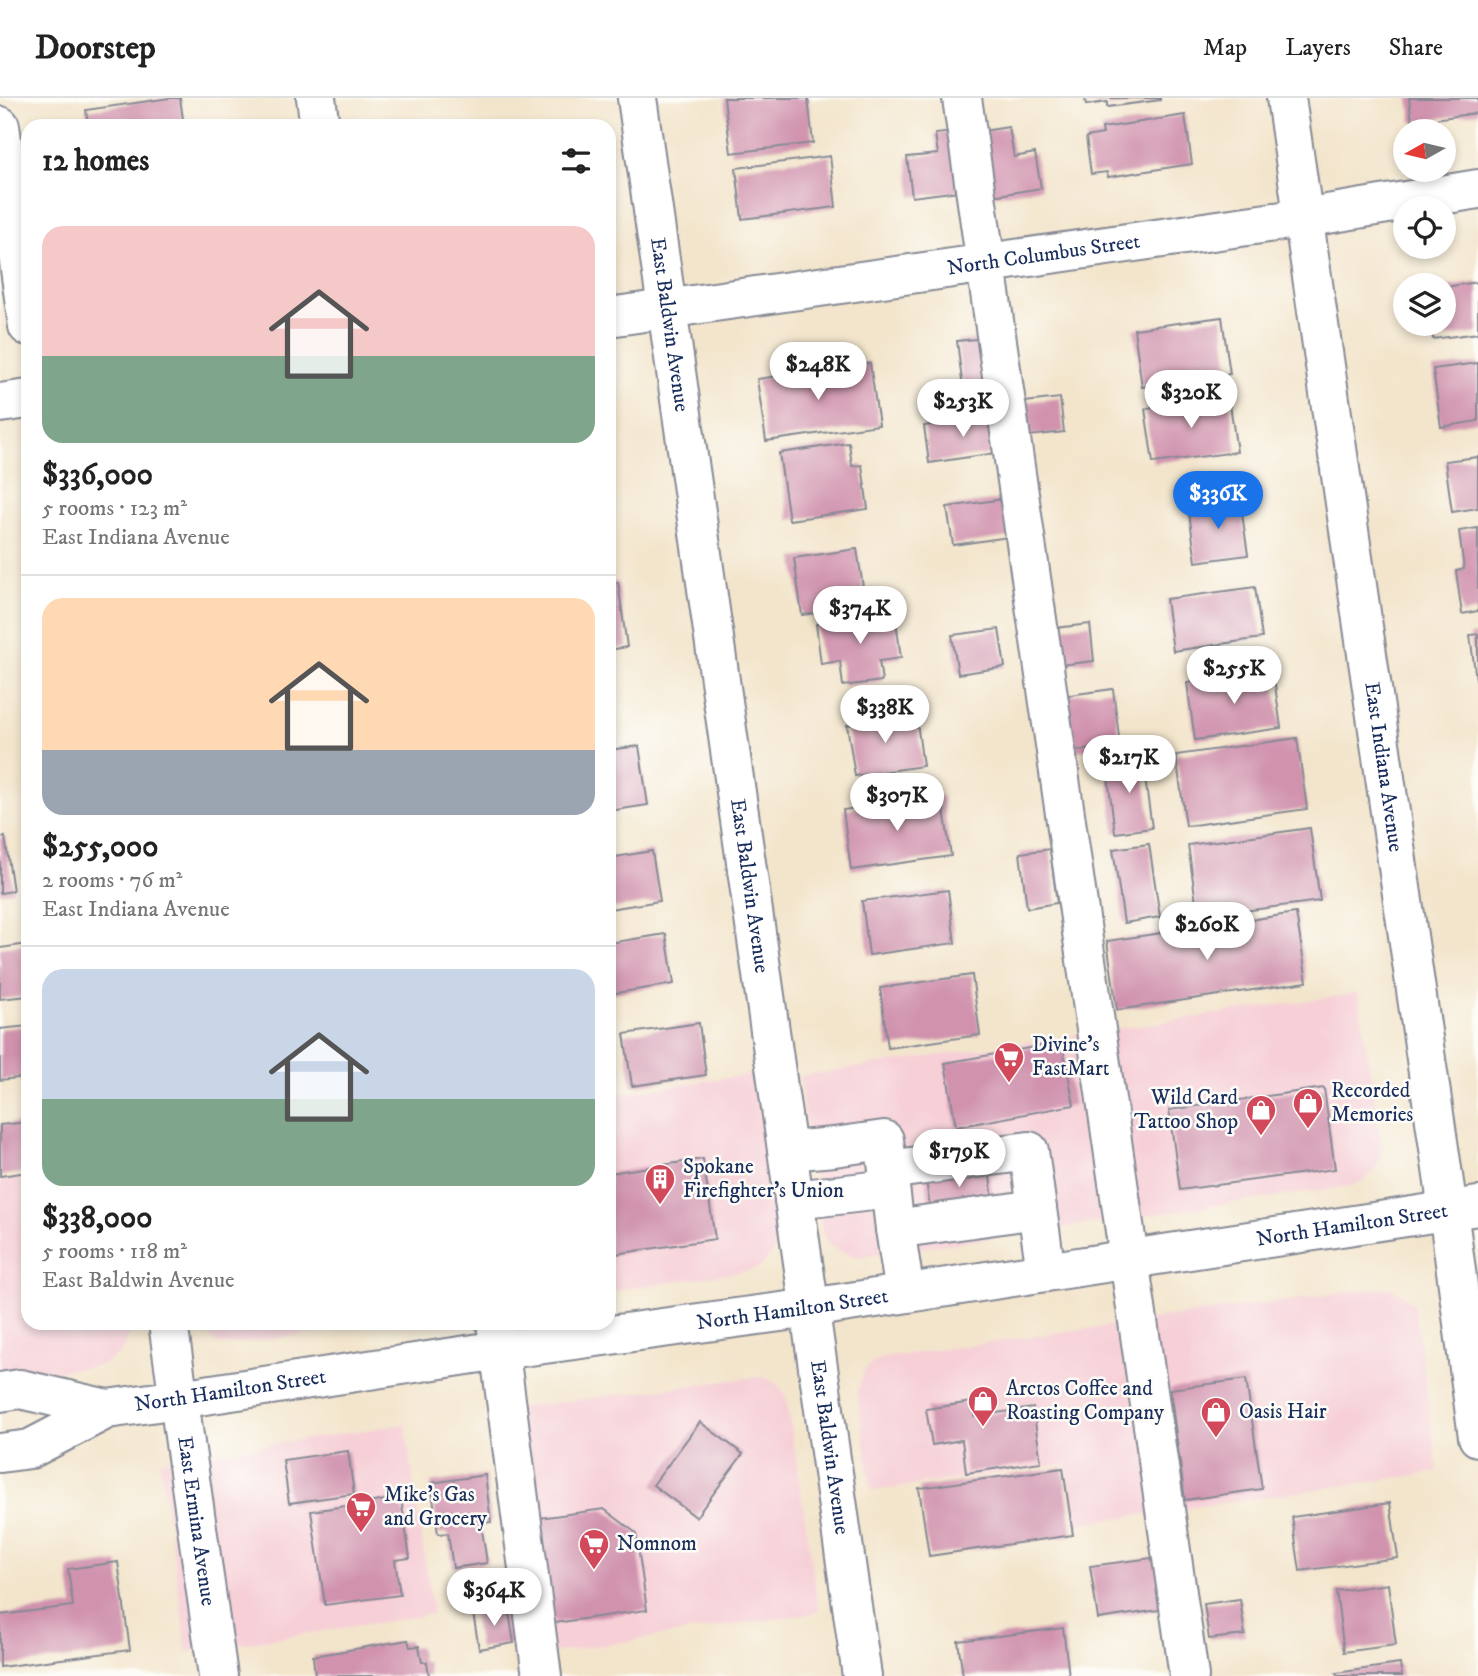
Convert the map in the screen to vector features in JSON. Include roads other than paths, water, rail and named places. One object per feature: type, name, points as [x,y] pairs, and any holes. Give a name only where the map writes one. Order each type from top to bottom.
[{"type":"street","points":[[316,98],[319,119]]},
{"type":"street","name":"East Baldwin Avenue","points":[[637,98],[862,1676]]},
{"type":"street","points":[[962,98],[1189,1676]]},
{"type":"street","name":"East Indiana Avenue","points":[[1286,98],[1303,218],[1463,1208],[1478,1437]]},
{"type":"street","points":[[0,126],[21,276]]},
{"type":"street","name":"North Columbus Street","points":[[616,316],[1303,218],[1478,189]]},
{"type":"street","points":[[0,403],[21,400]]},
{"type":"street","points":[[788,1151],[884,1140],[905,1293]]},
{"type":"street","points":[[794,1200],[1029,1151],[1046,1272]]},
{"type":"street","name":"North Hamilton Street","points":[[616,1325],[810,1308],[1463,1208]]},
{"type":"street","points":[[895,1229],[1037,1209]]},
{"type":"street","name":"East Ermina Avenue","points":[[169,1330],[218,1676]]},
{"type":"street","name":"North Hamilton Street","points":[[0,1453],[30,1449],[107,1409],[179,1399],[498,1336],[565,1330]]},
{"type":"street","points":[[498,1336],[542,1676]]},
{"type":"street","name":"North Hamilton Street","points":[[0,1392],[20,1389],[107,1409]]},
{"type":"place","name":"Divine's FastMart","points":[[1009,1084]]},
{"type":"place","name":"Recorded Memories","points":[[1308,1130]]},
{"type":"place","name":"Wild Card Tattoo Shop","points":[[1261,1137]]},
{"type":"place","name":"Spokane Firefighter's Union","points":[[660,1206]]},
{"type":"place","name":"Arctos Coffee and Roasting Company","points":[[983,1428]]},
{"type":"place","name":"Oasis Hair","points":[[1216,1439]]},
{"type":"place","name":"Mike's Gas and Grocery","points":[[361,1534]]},
{"type":"place","name":"Nomnom","points":[[594,1571]]}]
